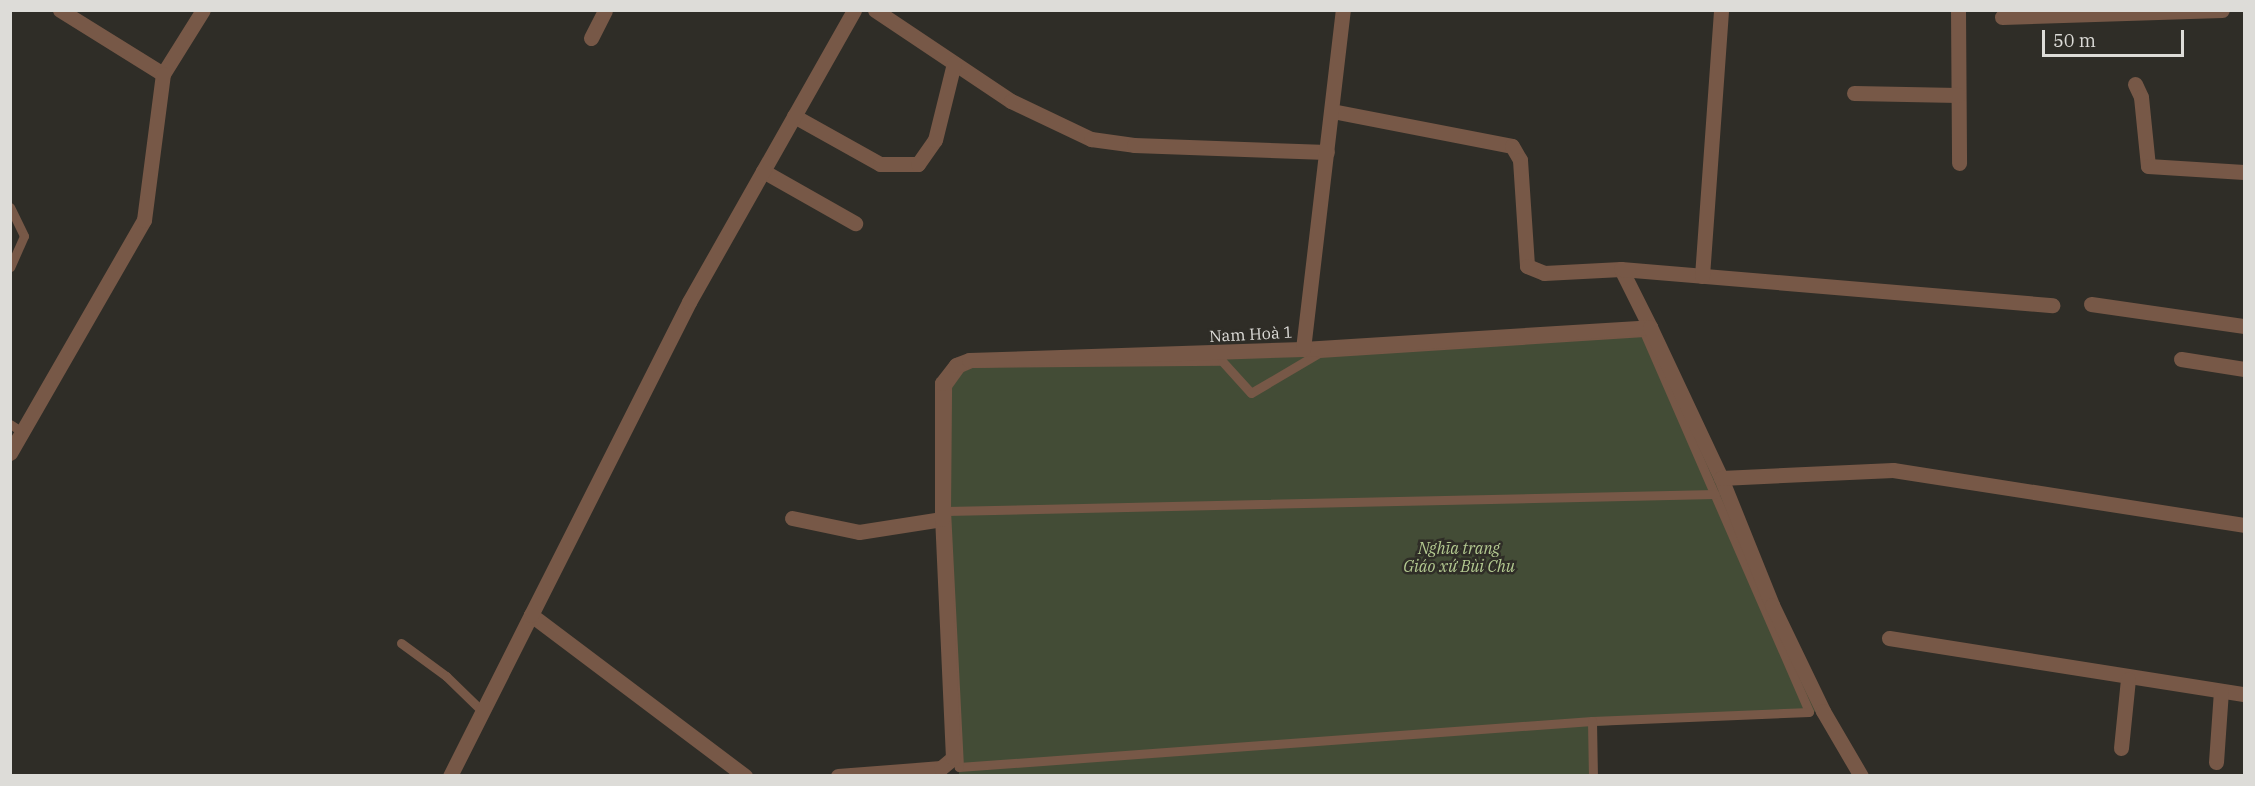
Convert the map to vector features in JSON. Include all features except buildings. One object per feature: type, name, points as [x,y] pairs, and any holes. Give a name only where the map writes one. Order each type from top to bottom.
[{"type":"street","points":[[60,10],[164,74]]},
{"type":"street","points":[[10,453],[24,433],[144,220],[164,74],[203,10]]},
{"type":"street","points":[[591,38],[605,10]]},
{"type":"street","points":[[450,776],[678,323],[854,10]]},
{"type":"street","points":[[875,10],[1011,101],[1091,139],[1134,145],[1327,152]]},
{"type":"street","name":"Nam Hoà 1","points":[[944,515],[942,383],[956,366],[969,360],[1303,349],[1342,10]]},
{"type":"street","points":[[1702,276],[1720,10]]},
{"type":"street","points":[[1958,10],[1959,163]]},
{"type":"street","points":[[2002,17],[2222,10]]},
{"type":"street","points":[[794,116],[880,164],[918,164],[925,160],[935,140],[954,63]]},
{"type":"street","points":[[2135,84],[2141,97],[2148,166],[2244,172]]},
{"type":"street","points":[[1854,93],[1959,95]]},
{"type":"street","points":[[1332,111],[1512,146],[1520,160],[1527,266],[1544,273],[1621,269],[2053,304]]},
{"type":"street","points":[[763,171],[855,224]]},
{"type":"street","points":[[1621,269],[1720,478],[1772,605],[1823,711],[1861,776]]},
{"type":"street","points":[[2091,304],[2244,326]]},
{"type":"street","points":[[1303,349],[1650,327]]},
{"type":"street","points":[[2181,358],[2244,369]]},
{"type":"street","points":[[1720,478],[1893,470],[2244,525]]},
{"type":"street","points":[[792,518],[859,532],[944,515],[953,758],[941,768],[838,776]]},
{"type":"street","points":[[531,615],[745,776]]},
{"type":"street","points":[[1889,638],[2128,679],[2244,694]]},
{"type":"street","points":[[2121,748],[2128,679]]},
{"type":"street","points":[[2216,762],[2221,691]]},
{"type":"lane","points":[[10,207],[24,236],[10,267]]},
{"type":"lane","points":[[1644,332],[1715,494],[1809,712],[1592,721],[959,771],[944,515],[947,386],[971,363],[1222,361],[1251,393],[1319,354],[1644,332]]},
{"type":"lane","points":[[10,424],[24,433]]},
{"type":"lane","points":[[944,515],[1715,494]]},
{"type":"lane","points":[[402,643],[446,676],[483,712]]},
{"type":"lane","points":[[1592,721],[1593,776]]},
{"type":"green space","name":"Nghĩa trang Giáo xứ Bùi Chu","points":[[1650,327],[1823,711],[1597,726],[1596,775],[959,775],[942,519],[942,383],[969,360]]}]
